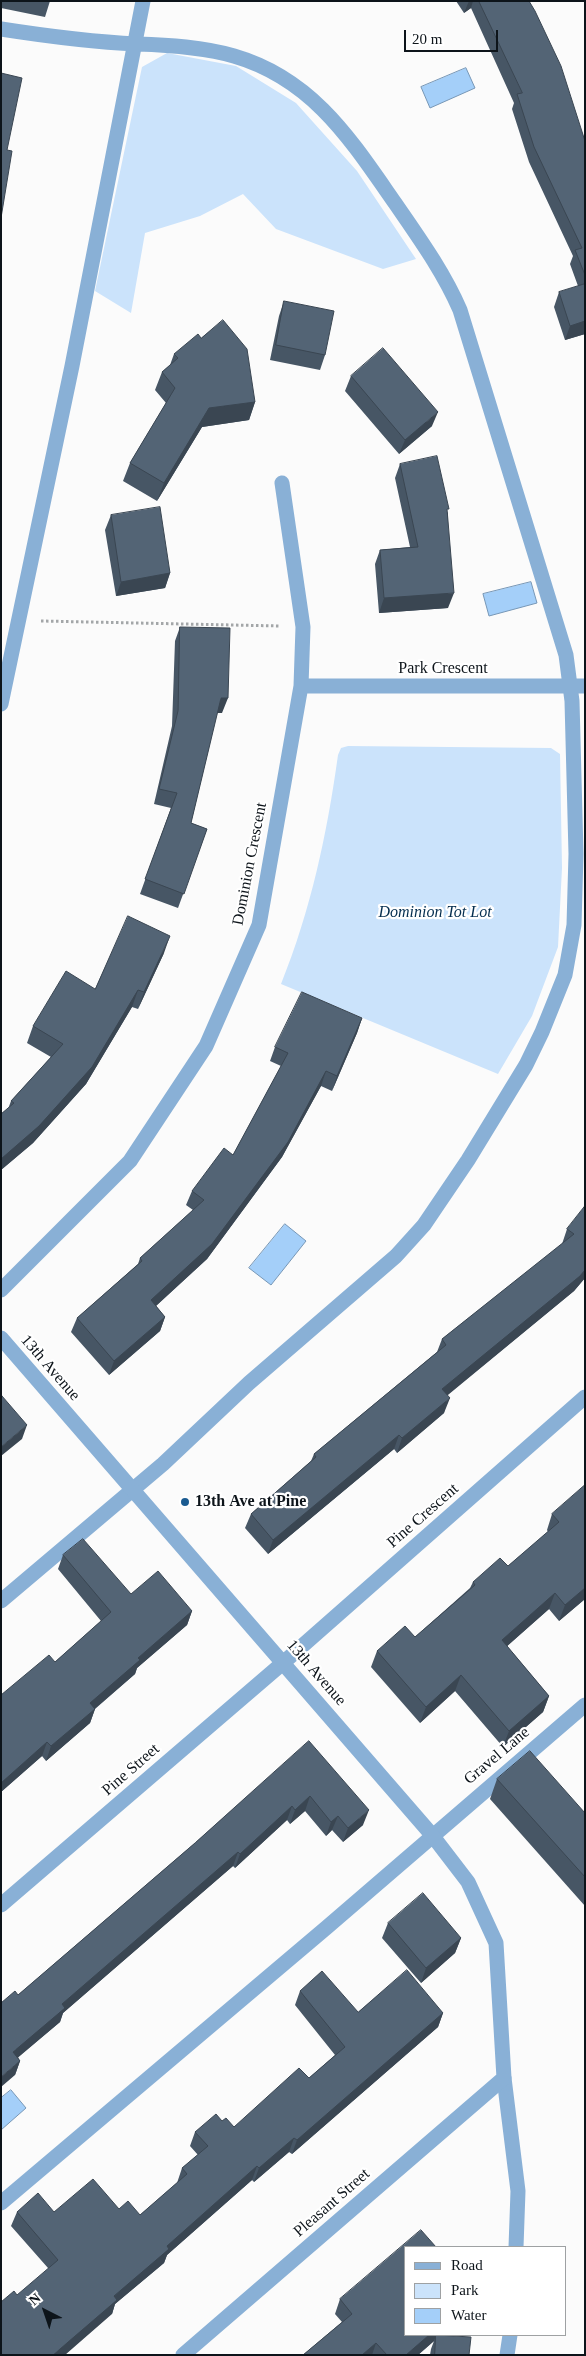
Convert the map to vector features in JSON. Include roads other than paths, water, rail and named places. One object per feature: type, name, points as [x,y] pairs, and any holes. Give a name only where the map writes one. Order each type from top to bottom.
[{"type":"street","points":[[1,704],[136,44],[143,1]]},
{"type":"street","points":[[1,29],[38,35],[136,44],[165,44],[234,56],[270,70],[299,88],[325,109],[351,139],[430,254],[446,278],[460,310],[577,686],[574,925],[565,975],[542,1032],[526,1065],[468,1160],[424,1225],[396,1256],[249,1383],[163,1464],[1,1601]]},
{"type":"street","name":"Dominion Crescent","points":[[1,1290],[130,1161],[206,1046],[259,925],[301,686],[303,627],[282,483]]},
{"type":"street","name":"Park Crescent","points":[[301,686],[577,686]]},
{"type":"street","name":"13th Avenue","points":[[1,1338],[131,1490],[284,1662],[432,1835],[468,1882],[496,1943],[504,2078],[518,2191],[516,2246]]},
{"type":"street","name":"Pine Crescent","points":[[284,1662],[585,1397]]},
{"type":"street","name":"Pine Street","points":[[1,1905],[284,1662]]},
{"type":"street","name":"Gravel Lane","points":[[1,2202],[326,1928],[585,1704]]},
{"type":"street","name":"Pleasant Street","points":[[184,2355],[504,2078]]},
{"type":"street","points":[[507,2355],[510,2336]]},
{"type":"water","points":[[466,68],[475,88],[430,108],[421,87]]},
{"type":"water","points":[[531,582],[537,603],[489,616],[483,594]]},
{"type":"water","points":[[285,1224],[306,1241],[271,1285],[249,1268]]},
{"type":"water","points":[[11,2090],[26,2108],[1,2130],[1,2098]]},
{"type":"place","name":"13th Ave at Pine","points":[[185,1502]]},
{"type":"park label","name":"Dominion Tot Lot","points":[[435,913]]}]
